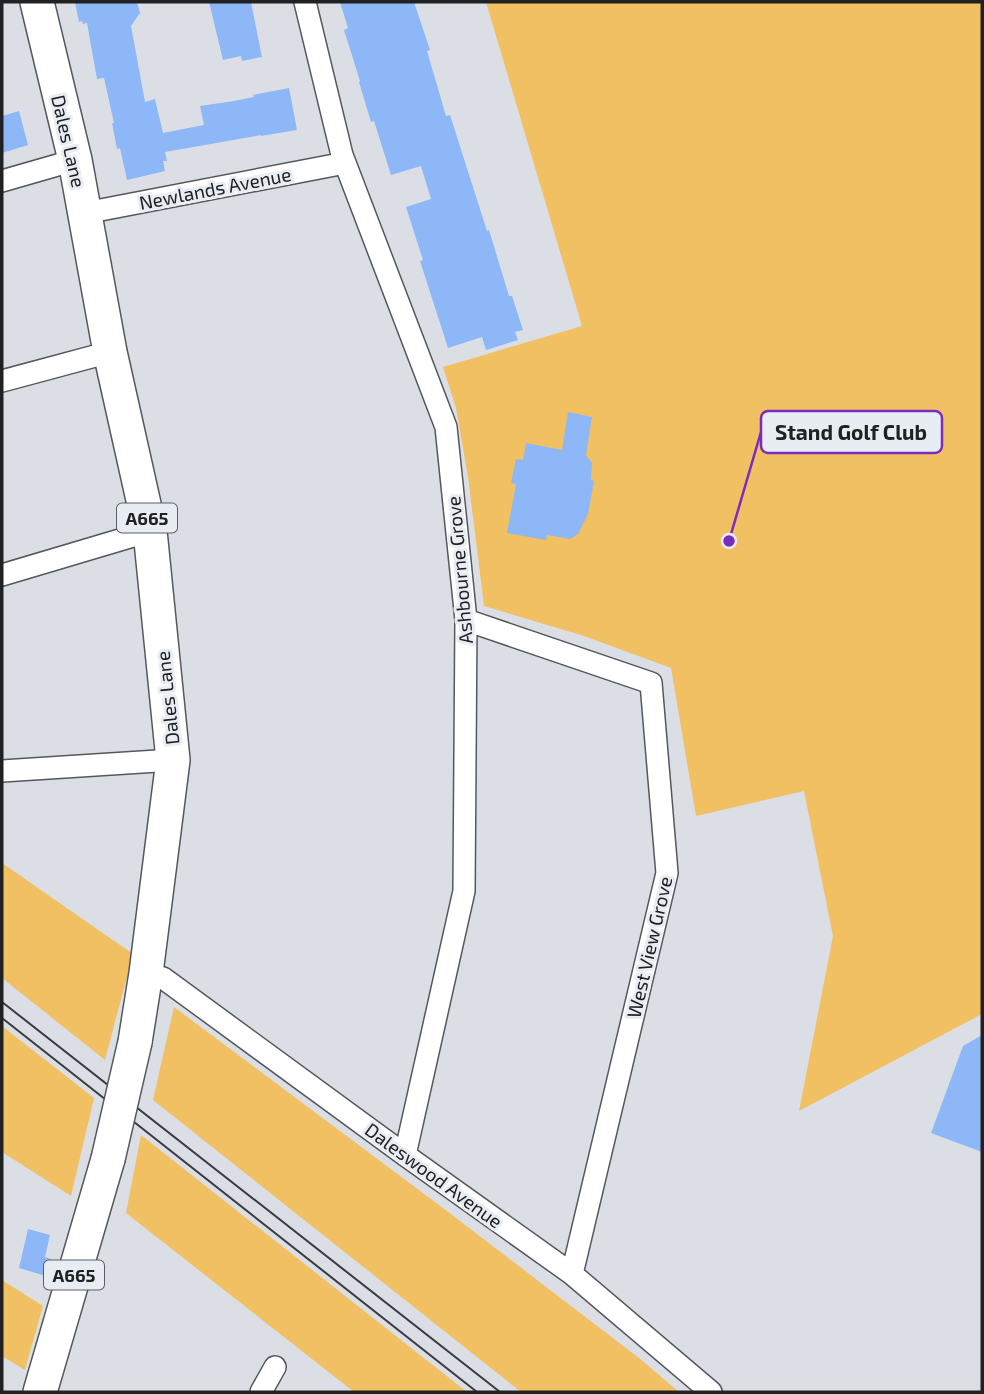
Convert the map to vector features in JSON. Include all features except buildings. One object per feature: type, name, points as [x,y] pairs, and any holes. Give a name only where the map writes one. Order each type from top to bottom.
[{"type":"main road","name":"Dales Lane","points":[[37,2],[75,160],[110,352],[150,531],[173,760],[135,1042],[108,1159],[40,1392]]},
{"type":"street","name":"Ashbourne Grove","points":[[305,2],[345,163],[446,427],[466,620],[464,891],[405,1155]]},
{"type":"street","points":[[2,181],[75,160]]},
{"type":"street","name":"Newlands Avenue","points":[[85,213],[345,163]]},
{"type":"street","points":[[2,381],[110,352]]},
{"type":"street","points":[[2,575],[150,531]]},
{"type":"street","name":"West View Grove","points":[[466,620],[651,683],[667,873],[572,1274]]},
{"type":"street","points":[[2,771],[173,760]]},
{"type":"street","name":"Daleswood Avenue","points":[[146,973],[163,978],[572,1274],[711,1392]]},
{"type":"street","points":[[261,1392],[275,1367]]},
{"type":"shaded area","points":[[486,2],[982,2],[982,1014],[799,1111],[833,936],[804,791],[696,816],[671,668],[584,636],[484,606],[468,477],[456,408],[443,367],[582,326]]},
{"type":"shaded area","points":[[2,863],[133,954],[105,1060],[2,978]]},
{"type":"shaded area","points":[[174,1007],[443,1208],[639,1358],[679,1392],[521,1392],[153,1100]]},
{"type":"shaded area","points":[[2,1026],[94,1098],[71,1196],[2,1152]]},
{"type":"shaded area","points":[[141,1135],[467,1392],[354,1392],[126,1213]]},
{"type":"shaded area","points":[[2,1280],[43,1306],[25,1370],[2,1356]]},
{"type":"tram line","points":[[2,1002],[500,1392]]},
{"type":"tram line","points":[[2,1018],[477,1392]]},
{"type":"place","name":"Stand Golf Club","points":[[729,541]]}]
